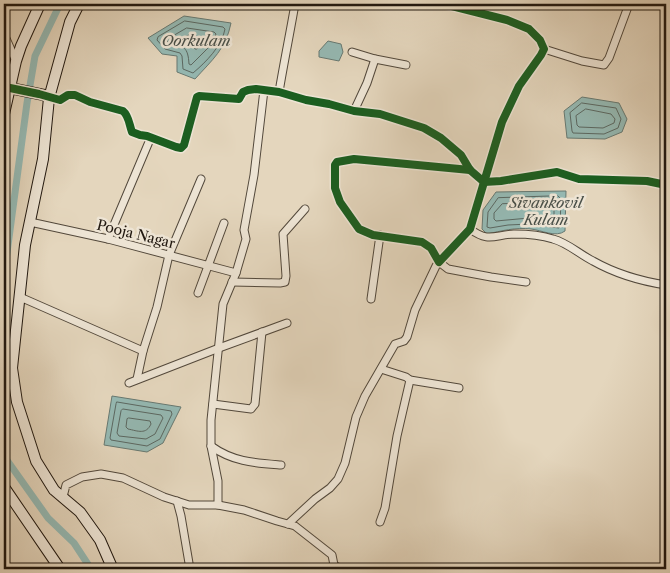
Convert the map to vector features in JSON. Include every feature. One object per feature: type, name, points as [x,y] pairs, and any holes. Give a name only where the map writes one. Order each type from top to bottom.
[{"type":"street","points":[[4,114],[13,88],[16,61],[40,4]]},
{"type":"street","points":[[79,4],[70,22],[44,96],[43,159],[25,245],[12,368],[16,402],[36,461],[54,490],[80,512],[100,540],[111,569]]},
{"type":"street","points":[[279,92],[295,4]]},
{"type":"street","points":[[444,4],[507,20],[529,30],[540,40],[544,49],[582,61],[604,65],[609,58],[630,4]]},
{"type":"street","points":[[4,34],[16,61]]},
{"type":"street","points":[[288,524],[338,479],[345,462],[356,417],[365,396],[395,344],[404,341],[407,336],[415,310],[436,266],[470,229],[502,122],[519,86],[544,49]]},
{"type":"street","points":[[352,52],[406,65]]},
{"type":"street","points":[[354,110],[367,83],[375,59]]},
{"type":"street","points":[[13,88],[60,100],[68,95],[76,95],[90,102],[123,111],[127,114],[132,132],[181,148],[184,145],[196,97],[238,99],[243,92],[248,90],[279,92],[306,100],[380,114],[424,128],[441,138],[461,155],[470,170],[484,182],[557,172],[579,179],[647,182],[666,185]]},
{"type":"street","points":[[218,506],[218,481],[211,446],[213,404],[223,304],[236,273],[246,239],[244,230],[254,175],[264,90]]},
{"type":"street","points":[[108,239],[151,137]]},
{"type":"street","points":[[470,170],[354,159],[337,162],[335,165],[335,188],[340,202],[359,229],[380,236],[422,242],[431,248],[439,262],[448,269],[526,282]]},
{"type":"street","points":[[137,380],[169,255],[201,179]]},
{"type":"street","points":[[232,282],[285,282],[283,234],[305,209]]},
{"type":"street","name":"Pooja Nagar","points":[[30,222],[108,239],[236,273]]},
{"type":"street","points":[[198,293],[224,223]]},
{"type":"street","points":[[470,229],[478,235],[487,238],[511,234],[526,234],[553,239],[567,245],[591,261],[620,274],[666,284]]},
{"type":"street","points":[[371,299],[380,236]]},
{"type":"street","points":[[20,297],[143,351]]},
{"type":"street","points":[[129,383],[287,323]]},
{"type":"street","points":[[213,404],[252,409],[262,332]]},
{"type":"street","points":[[381,369],[410,380],[459,388]]},
{"type":"street","points":[[380,522],[385,508],[397,436],[410,380]]},
{"type":"street","points":[[211,446],[221,453],[249,462],[281,465]]},
{"type":"street","points":[[63,497],[66,485],[82,477],[101,474],[122,478],[177,501],[244,510],[295,526],[332,555],[334,565],[341,569]]},
{"type":"street","points":[[4,488],[60,569]]},
{"type":"street","points":[[177,501],[190,569]]},
{"type":"water","name":"Oorkulam","points":[[184,16],[231,23],[222,47],[213,60],[195,79],[177,72],[177,56],[162,54],[148,38]]},
{"type":"water","points":[[328,41],[341,44],[343,52],[339,61],[319,57],[319,51]]},
{"type":"water","points":[[582,97],[619,103],[627,119],[622,132],[605,139],[567,138],[564,111]]},
{"type":"water","name":"Sivankovil Kulam","points":[[566,191],[565,231],[561,233],[553,234],[531,229],[520,229],[487,234],[482,229],[483,210],[496,192]]},
{"type":"water","points":[[112,396],[181,407],[163,443],[147,452],[104,445]]},
{"type":"waterway","points":[[4,275],[35,56],[60,4]]},
{"type":"waterway","points":[[4,456],[48,518],[74,543],[91,569]]},
{"type":"cycle path","points":[[444,4],[507,20],[529,29],[540,40],[544,49],[519,86],[502,122],[470,229],[439,262],[431,248],[422,242],[373,235],[359,229],[340,202],[335,188],[335,165],[337,162],[354,159],[470,170]]},
{"type":"cycle path","points":[[10,88],[60,100],[68,95],[75,95],[90,102],[123,111],[128,118],[132,132],[181,148],[184,145],[197,97],[239,99],[243,92],[248,90],[256,89],[279,92],[354,111],[380,114],[424,128],[441,138],[461,155],[470,170],[484,182],[557,172],[579,179],[647,181],[666,185]]}]
